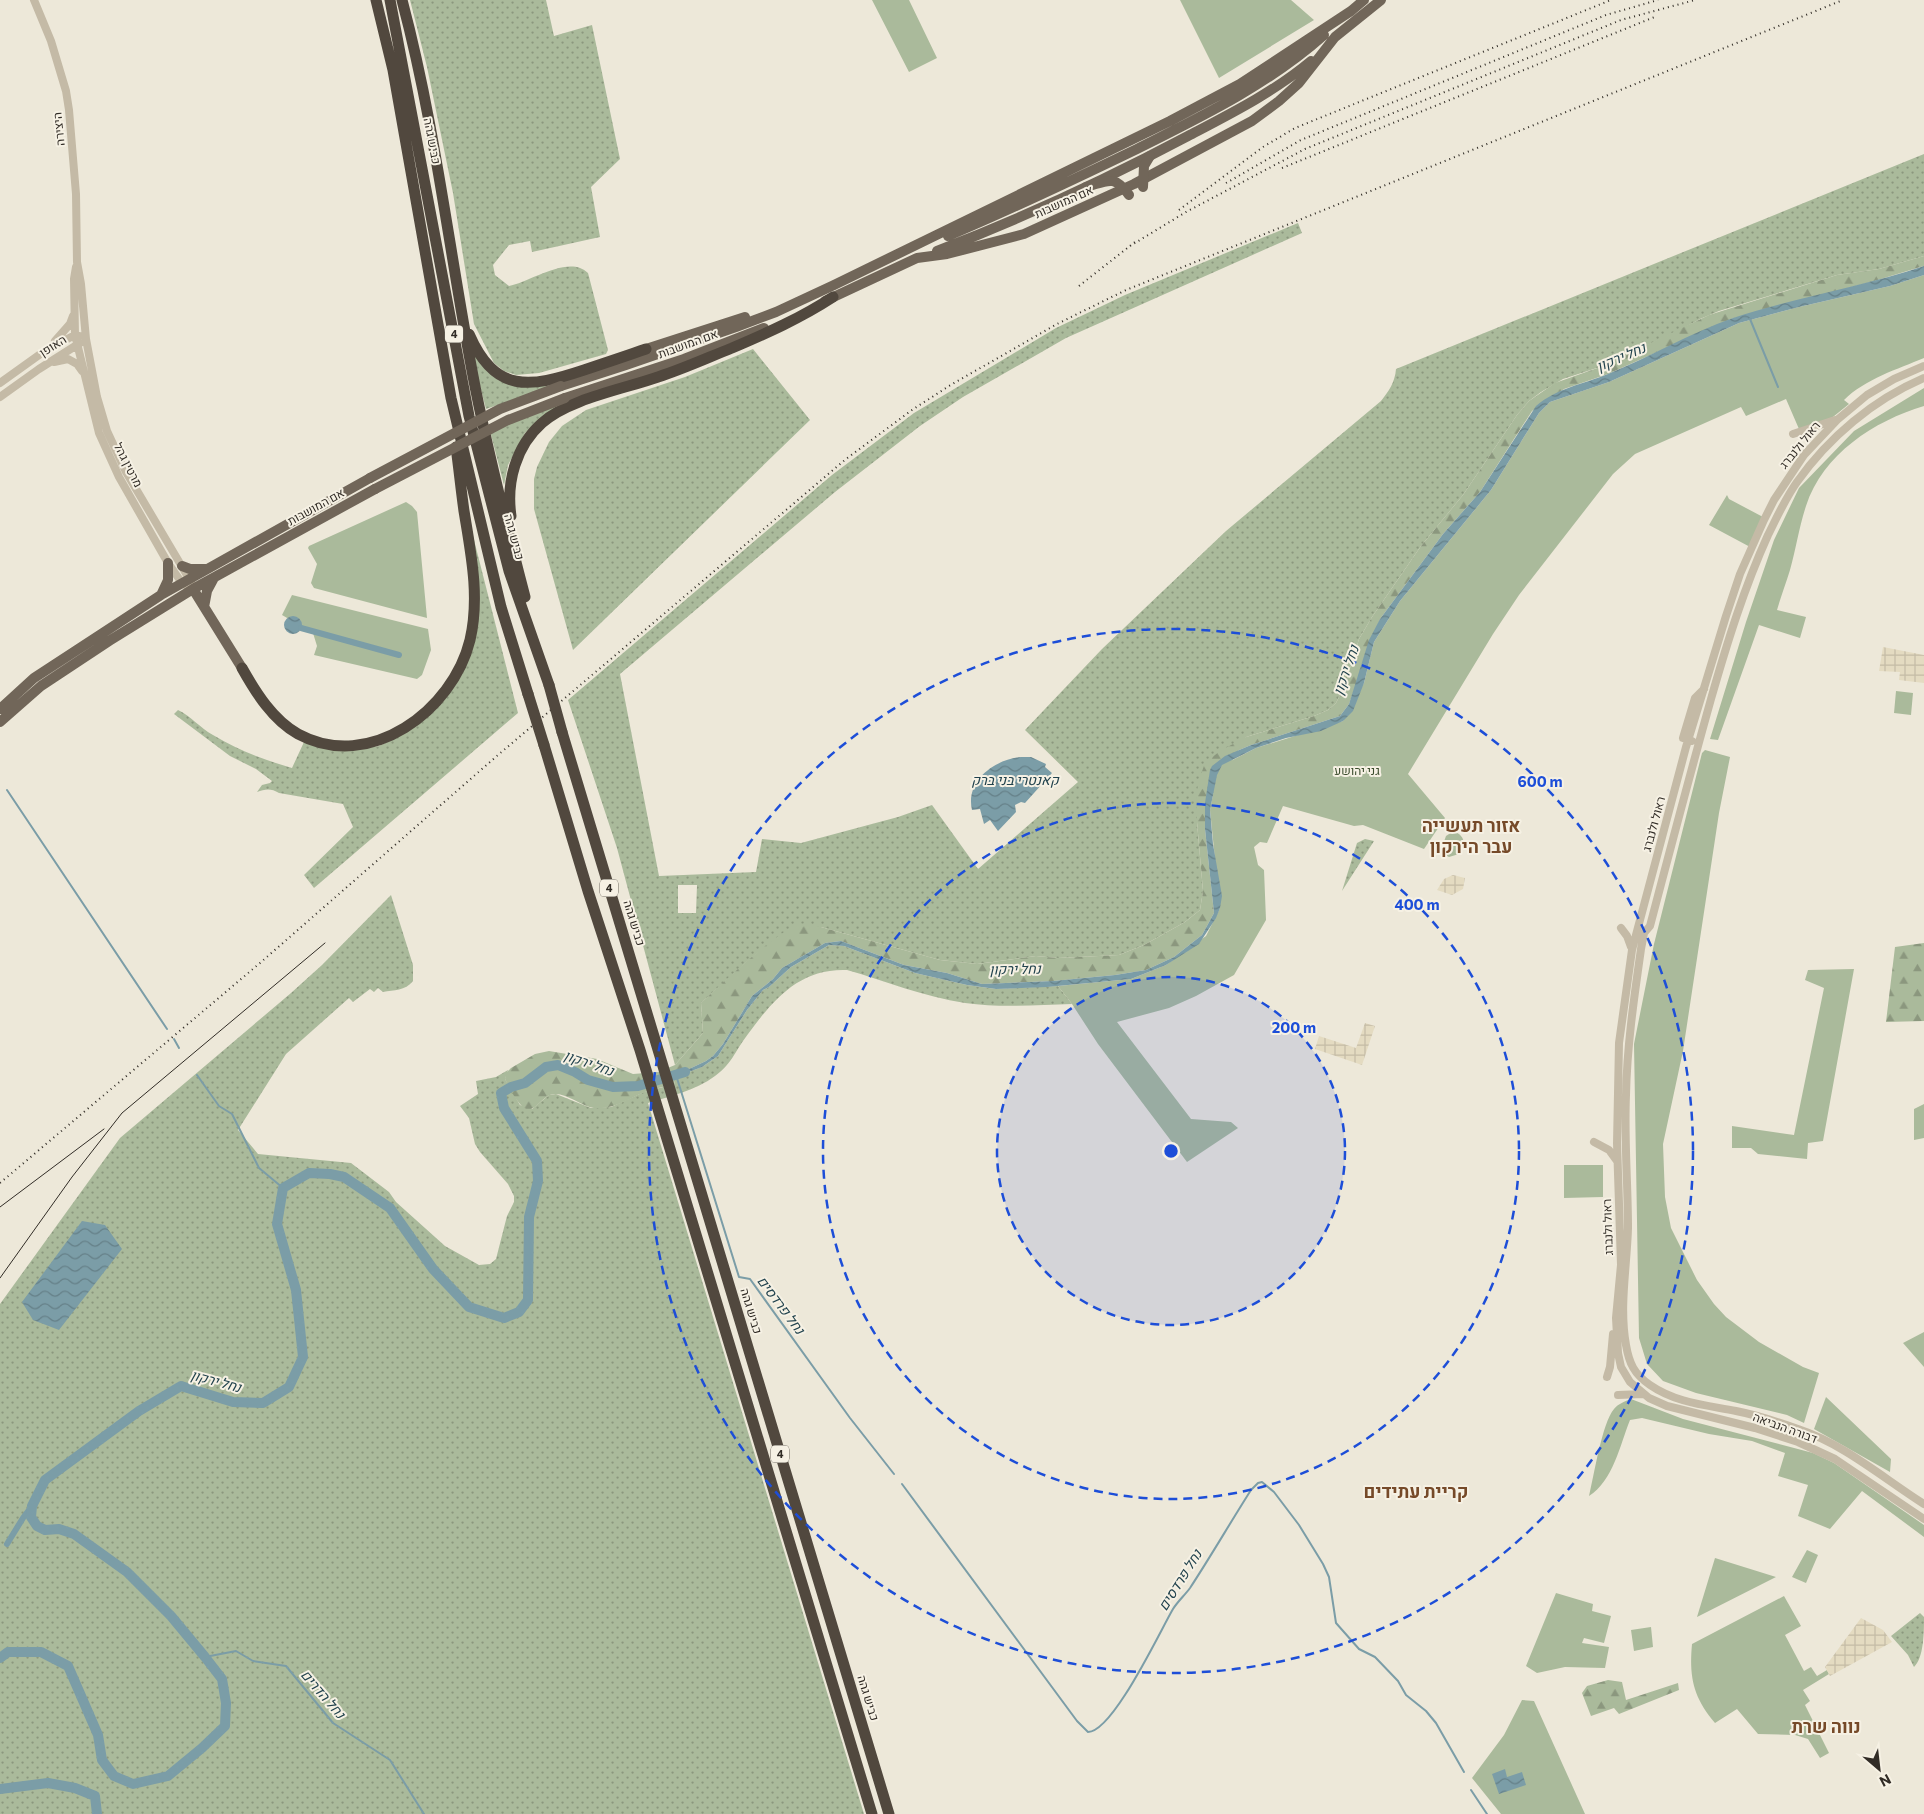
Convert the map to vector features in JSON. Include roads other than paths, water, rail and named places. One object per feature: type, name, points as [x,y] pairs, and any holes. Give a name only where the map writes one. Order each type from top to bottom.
[{"type":"highway","points":[[368,0],[394,78]]},
{"type":"highway","name":"כביש גהה","points":[[376,0],[394,78],[451,398],[501,607],[588,892],[640,1050],[872,1814]]},
{"type":"highway","name":"כביש גהה","points":[[390,0],[475,442],[509,571],[541,662],[888,1814]]},
{"type":"highway","points":[[402,0],[427,109],[473,377],[541,662]]},
{"type":"highway","points":[[518,569],[510,507],[512,476],[525,442],[542,423],[553,415],[576,404],[659,377],[782,327],[802,317],[833,297]]},
{"type":"highway","points":[[464,323],[489,367],[505,378],[522,383],[570,375],[646,349]]},
{"type":"highway","points":[[242,668],[262,701],[287,727],[299,735],[327,744],[361,746],[388,738],[412,722],[439,697],[462,662],[471,634],[475,599],[451,398]]},
{"type":"main road","name":"אם המושבות","points":[[0,722],[41,686],[108,641],[193,589],[211,573],[370,478],[500,409],[688,344],[792,304],[891,258],[1179,117],[1240,84],[1351,11],[1364,0]]},
{"type":"main road","name":"אם המושבות","points":[[0,709],[34,678],[161,595],[186,581],[211,573],[508,420],[565,398],[727,343],[778,323],[917,258],[947,254],[1024,234],[1134,184],[1252,121],[1279,101],[1299,83],[1326,48],[1343,30],[1381,0]]},
{"type":"main road","points":[[891,258],[930,244],[1024,203],[1191,122],[1266,79],[1305,51],[1351,11]]},
{"type":"main road","points":[[917,258],[984,233],[1086,188],[1150,156],[1254,100],[1300,70],[1326,48]]},
{"type":"main road","points":[[1143,187],[1144,166],[1150,156]]},
{"type":"main road","points":[[1086,188],[1115,181],[1122,185],[1129,195]]},
{"type":"main road","points":[[646,349],[743,317],[792,304]]},
{"type":"main road","points":[[161,595],[168,580],[168,563]]},
{"type":"main road","points":[[182,566],[211,573],[204,607]]},
{"type":"main road","name":"מרטין גהל","points":[[193,589],[242,668]]},
{"type":"street","name":"היצירה","points":[[34,0],[51,42],[67,101],[76,194],[77,262],[86,339]]},
{"type":"street","name":"היצירה","points":[[75,335],[74,279],[77,262]]},
{"type":"street","points":[[46,350],[65,332],[74,314]]},
{"type":"street","name":"האופן","points":[[0,383],[46,350],[75,335],[86,339]]},
{"type":"street","name":"מרטין גהל","points":[[75,335],[99,433],[119,477],[168,563],[193,589]]},
{"type":"street","name":"האופן","points":[[0,397],[86,339]]},
{"type":"street","name":"מרטין גהל","points":[[86,339],[97,397],[107,431],[126,472],[182,566],[186,581]]},
{"type":"street","points":[[39,369],[54,362],[68,359],[77,364],[84,373]]},
{"type":"street","name":"ראול ולנברג","points":[[1623,1372],[1618,1353],[1616,1318],[1621,1265],[1618,1163],[1619,1043],[1632,950],[1688,740],[1683,738],[1695,698],[1704,689],[1740,574],[1774,500],[1804,455],[1837,420],[1867,395],[1894,379],[1924,366]]},
{"type":"street","name":"ראול ולנברג","points":[[1634,1371],[1626,1345],[1624,1315],[1628,1207],[1625,1120],[1627,1061],[1644,933],[1650,926],[1729,635],[1758,558],[1781,508],[1802,475],[1852,421],[1893,393],[1924,378]]},
{"type":"street","points":[[1793,434],[1837,420]]},
{"type":"street","points":[[1688,740],[1698,744]]},
{"type":"street","points":[[1620,928],[1630,942],[1632,950]]},
{"type":"street","points":[[1594,1142],[1609,1150],[1618,1163]]},
{"type":"street","points":[[1607,1377],[1616,1318]]},
{"type":"street","name":"דבורה הנביאה","points":[[1634,1371],[1649,1385],[1675,1398],[1763,1418],[1803,1431],[1837,1446],[1924,1504]]},
{"type":"street","name":"דבורה הנביאה","points":[[1623,1372],[1630,1382],[1643,1394],[1661,1404],[1755,1428],[1798,1442],[1835,1459],[1924,1519]]},
{"type":"street","points":[[1618,1395],[1643,1394]]},
{"type":"water","points":[[1924,266],[1924,275],[1890,286],[1739,323],[1609,382],[1550,402],[1539,413],[1491,490],[1400,601],[1374,642],[1364,683],[1353,711],[1343,721],[1321,731],[1286,738],[1256,748],[1222,765],[1217,775],[1210,810],[1213,844],[1222,896],[1216,918],[1199,944],[1166,965],[1131,979],[1047,987],[996,989],[967,985],[915,973],[844,946],[829,945],[791,967],[763,990],[747,1010],[718,1056],[702,1067],[673,1078],[672,1075],[689,1069],[713,1056],[723,1044],[752,996],[773,979],[782,968],[825,943],[841,941],[904,965],[947,973],[982,984],[1053,981],[1115,975],[1146,970],[1174,957],[1202,935],[1214,913],[1205,829],[1205,803],[1212,766],[1225,756],[1251,745],[1340,716],[1349,704],[1369,640],[1380,619],[1443,534],[1480,492],[1536,406],[1553,395],[1608,374],[1733,318]]},
{"type":"water","points":[[289,616],[297,616],[302,621],[300,632],[289,634],[284,629],[284,621]]},
{"type":"water","name":"קאנטרי בני ברק","points":[[1021,757],[1031,757],[1046,764],[1045,767],[1052,773],[1025,803],[1021,802],[1015,805],[1016,812],[998,831],[990,820],[984,824],[980,809],[972,810],[971,799],[973,789],[984,773],[993,767],[1002,762]]},
{"type":"water","points":[[82,1221],[105,1225],[122,1249],[59,1330],[33,1320],[22,1302]]},
{"type":"water","points":[[1505,1769],[1507,1777],[1522,1772],[1526,1785],[1499,1794],[1492,1774]]},
{"type":"waterway","points":[[1750,319],[1778,387]]},
{"type":"waterway","points":[[301,628],[399,655]]},
{"type":"waterway","points":[[7,790],[167,1029]]},
{"type":"waterway","points":[[174,1039],[179,1048]]},
{"type":"waterway","name":"נחל ירקון","points":[[0,1658],[8,1652],[41,1652],[68,1666],[98,1735],[102,1760],[114,1776],[133,1784],[168,1776],[202,1748],[225,1726],[226,1703],[222,1679],[171,1616],[127,1572],[74,1534],[59,1529],[45,1530],[37,1526],[31,1517],[32,1506],[45,1480],[139,1411],[181,1386],[233,1402],[263,1403],[289,1387],[303,1357],[296,1290],[277,1224],[283,1188],[309,1173],[344,1177],[390,1208],[433,1269],[469,1307],[504,1318],[519,1312],[528,1300],[529,1217],[538,1181],[537,1161],[504,1108],[501,1093],[511,1087],[525,1083],[546,1067],[558,1065],[588,1080],[613,1087],[638,1086],[685,1072]]},
{"type":"waterway","points":[[197,1075],[219,1106],[232,1114],[259,1168],[283,1188]]},
{"type":"waterway","name":"נחל פרדסים","points":[[676,1075],[739,1277],[750,1279],[850,1418],[894,1474]]},
{"type":"waterway","name":"נחל פרדסים","points":[[902,1484],[1077,1721],[1088,1732],[1098,1728],[1110,1716],[1122,1699],[1147,1658],[1173,1609],[1190,1588],[1251,1490],[1258,1483],[1262,1482],[1274,1492],[1299,1525],[1323,1564],[1329,1577],[1336,1623],[1359,1649],[1375,1657],[1398,1681],[1406,1695],[1426,1711],[1436,1723],[1464,1772]]},
{"type":"waterway","points":[[7,1544],[32,1506]]},
{"type":"waterway","name":"נחל הדרים","points":[[205,1657],[236,1651],[253,1661],[286,1666],[333,1723],[390,1760],[424,1814]]},
{"type":"waterway","name":"נחל ירקון","points":[[0,1789],[48,1783],[75,1788],[95,1796],[97,1814]]},
{"type":"waterway","name":"נחל פרדסים","points":[[1471,1790],[1487,1814]]},
{"type":"tram line","points":[[0,1278],[72,1177],[122,1113],[325,943]]},
{"type":"tram line","points":[[0,1207],[104,1129]]},
{"type":"railway","points":[[1179,210],[1263,147],[1295,128],[1611,0]]},
{"type":"railway","points":[[1226,183],[1301,140],[1606,15],[1658,0]]},
{"type":"railway","points":[[1130,246],[1186,212],[1305,149],[1621,20],[1695,0]]},
{"type":"railway","points":[[0,1183],[260,963],[498,755],[846,459],[912,410],[949,386],[1057,324],[1126,290],[1843,0]]},
{"type":"railway","points":[[1282,168],[1657,16]]},
{"type":"railway","points":[[1079,286],[1135,242]]},
{"type":"district","name":"אזור תעשייה עבר הירקון","points":[[1471,836]]},
{"type":"district","name":"קריית עתידים","points":[[1416,1492]]},
{"type":"district","name":"נווה שרת","points":[[1826,1727]]},
{"type":"park label","name":"גני יהושע","points":[[1357,771]]}]
